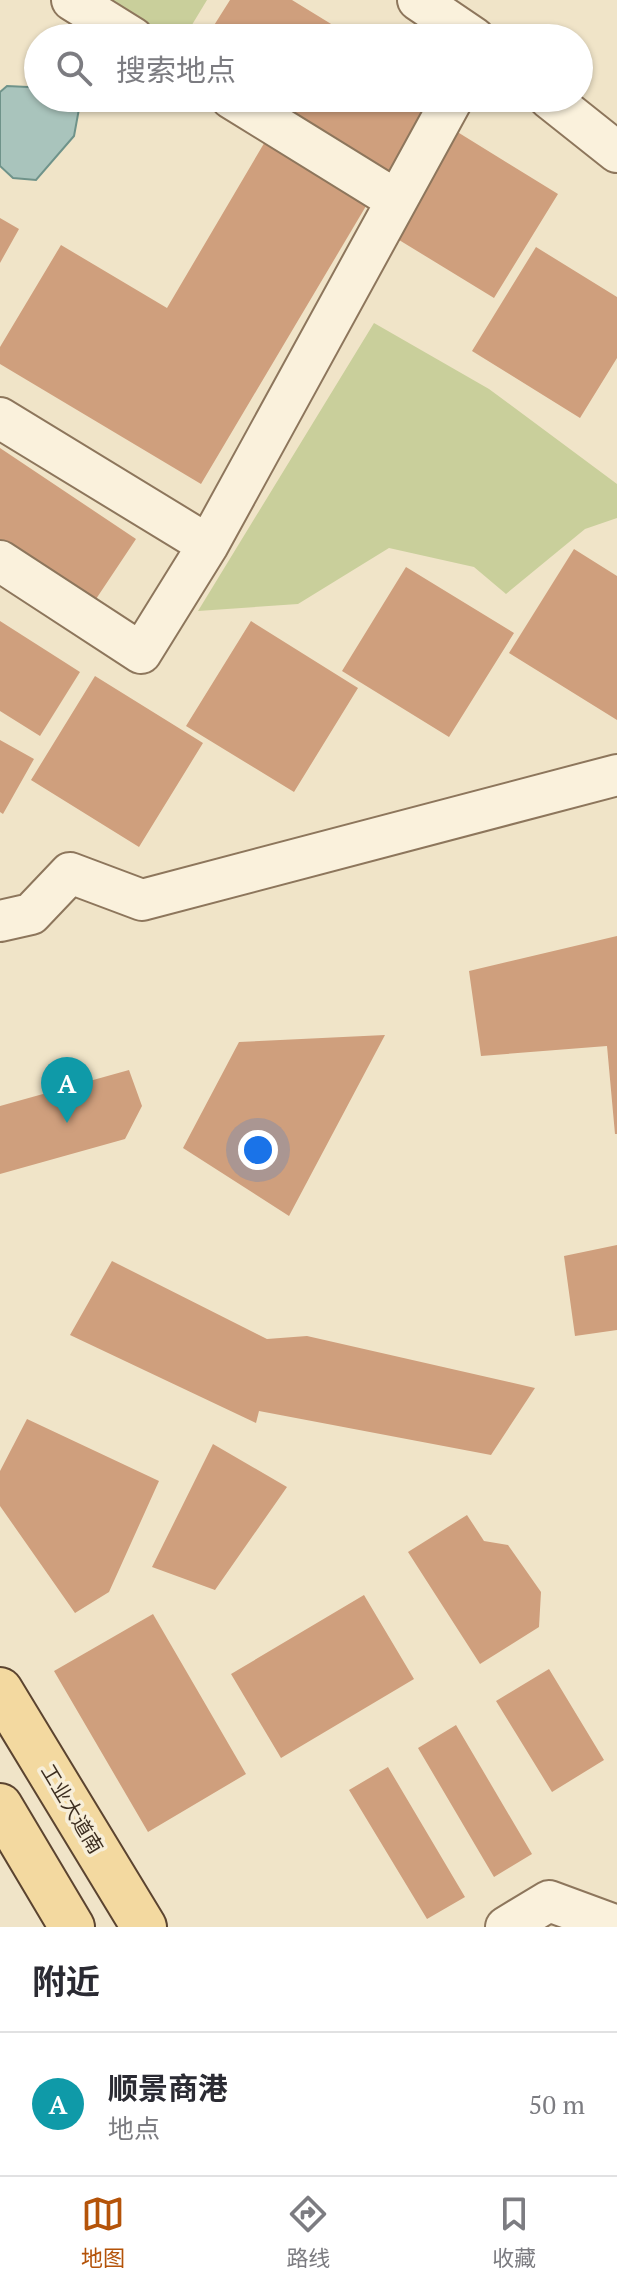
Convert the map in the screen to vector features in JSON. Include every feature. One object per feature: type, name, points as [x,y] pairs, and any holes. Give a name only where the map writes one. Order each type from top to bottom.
[{"type":"main road","name":"工业大道南","points":[[0,1690],[144,1927]]},
{"type":"main road","points":[[0,1806],[72,1927]]},
{"type":"street","points":[[72,0],[111,24]]},
{"type":"street","points":[[418,0],[453,24]]},
{"type":"street","points":[[254,112],[396,200]]},
{"type":"street","points":[[0,561],[141,653],[208,545],[445,112]]},
{"type":"street","points":[[567,112],[617,152]]},
{"type":"street","points":[[0,418],[208,545]]},
{"type":"street","points":[[0,921],[31,914],[70,873],[142,900],[617,775]]},
{"type":"street","points":[[506,1927],[549,1901],[617,1926]]},
{"type":"green space","points":[[99,0],[207,0],[192,24],[139,24]]},
{"type":"green space","points":[[374,323],[489,389],[617,484],[617,518],[585,529],[506,594],[474,567],[389,548],[298,604],[198,611]]},
{"type":"water","points":[[7,86],[24,87],[24,112],[78,112],[74,136],[36,180],[13,178],[0,166],[0,92]]},
{"type":"building","points":[[230,0],[292,0],[331,24],[215,24]]},
{"type":"building","points":[[265,112],[427,112],[383,185]]},
{"type":"building","points":[[451,128],[558,194],[494,298],[386,232]]},
{"type":"building","points":[[266,140],[369,201],[201,484],[0,364],[0,347],[61,245],[167,308]]},
{"type":"building","points":[[0,218],[19,229],[0,263]]},
{"type":"building","points":[[536,247],[617,297],[617,358],[580,418],[472,351]]},
{"type":"building","points":[[0,448],[136,539],[94,602],[0,539]]},
{"type":"building","points":[[574,549],[617,576],[617,720],[509,653]]},
{"type":"building","points":[[406,567],[514,633],[449,737],[342,671]]},
{"type":"building","points":[[0,621],[80,672],[40,736],[0,711]]},
{"type":"building","points":[[251,621],[358,688],[294,792],[186,726]]},
{"type":"building","points":[[95,676],[203,743],[139,847],[31,780]]},
{"type":"building","points":[[0,740],[34,759],[3,814],[0,812]]},
{"type":"building","points":[[617,936],[615,1134],[607,1046],[481,1056],[469,971]]},
{"type":"building","points":[[385,1035],[289,1216],[183,1148],[239,1042]]},
{"type":"building","points":[[129,1070],[142,1106],[125,1139],[0,1174],[0,1106]]},
{"type":"building","points":[[617,1245],[617,1330],[575,1336],[564,1256]]},
{"type":"building","points":[[112,1261],[267,1339],[307,1336],[535,1388],[491,1455],[259,1411],[256,1423],[70,1335]]},
{"type":"building","points":[[27,1419],[159,1481],[109,1592],[75,1613],[0,1506],[0,1471]]},
{"type":"building","points":[[213,1444],[287,1487],[215,1590],[152,1567]]},
{"type":"building","points":[[467,1515],[484,1541],[508,1545],[541,1592],[539,1627],[480,1664],[408,1552]]},
{"type":"building","points":[[364,1595],[414,1679],[281,1758],[231,1674]]},
{"type":"building","points":[[153,1614],[246,1774],[148,1832],[54,1671]]},
{"type":"building","points":[[549,1669],[604,1760],[552,1792],[496,1701]]},
{"type":"building","points":[[456,1725],[532,1854],[494,1877],[418,1748]]},
{"type":"building","points":[[388,1767],[465,1897],[427,1919],[349,1790]]},
{"type":"place","name":"顺景商港","points":[[67,1123]]}]
